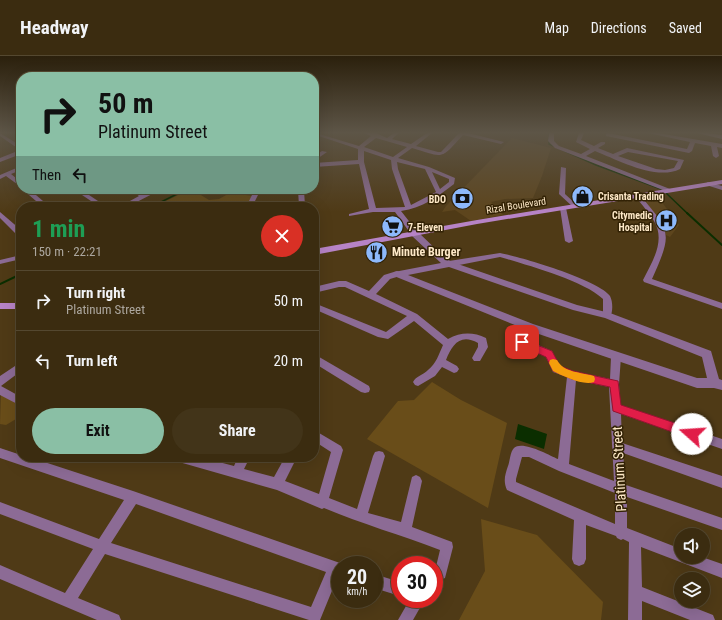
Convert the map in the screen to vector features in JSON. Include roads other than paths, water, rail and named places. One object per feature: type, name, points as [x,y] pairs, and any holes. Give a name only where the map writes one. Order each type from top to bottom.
[{"type":"main road","name":"Rizal Boulevard","points":[[319,251],[665,190],[722,182]]},
{"type":"main road","points":[[0,306],[16,306]]},
{"type":"street","points":[[587,159],[665,190]]},
{"type":"street","points":[[624,159],[660,172],[678,168],[681,160],[677,159]]},
{"type":"street","points":[[351,215],[373,210],[397,210],[409,208],[417,206],[439,193],[452,183],[452,178],[427,168],[394,160],[395,169],[409,208]]},
{"type":"street","points":[[319,164],[361,162],[373,210]]},
{"type":"street","points":[[427,168],[439,193]]},
{"type":"street","points":[[563,168],[562,194],[575,206]]},
{"type":"street","points":[[0,177],[16,170]]},
{"type":"street","points":[[7,174],[16,181]]},
{"type":"street","points":[[708,184],[722,188]]},
{"type":"street","points":[[31,194],[41,202]]},
{"type":"street","points":[[84,194],[96,202]]},
{"type":"street","points":[[132,202],[148,194]]},
{"type":"street","points":[[637,195],[660,225],[664,237],[647,280],[722,306]]},
{"type":"street","points":[[563,208],[569,241]]},
{"type":"street","points":[[397,210],[410,229],[442,260],[449,264],[576,308],[607,315],[707,354],[718,384],[697,384],[616,357],[530,327],[397,274]]},
{"type":"street","points":[[0,214],[16,229]]},
{"type":"street","points":[[370,294],[388,277],[397,274],[500,256],[510,257],[580,282],[603,294],[607,299],[607,315]]},
{"type":"street","points":[[0,262],[16,258]]},
{"type":"street","points":[[319,289],[339,284],[346,284],[370,294],[414,316],[448,344]]},
{"type":"street","points":[[319,308],[381,335],[388,336],[414,316]]},
{"type":"street","points":[[418,382],[432,373],[441,362],[448,344],[453,340],[461,337],[477,337],[483,341],[483,347],[477,358]]},
{"type":"street","points":[[522,342],[549,354],[556,369],[572,375],[614,384]]},
{"type":"street","name":"Platinum Street","points":[[616,357],[614,384],[621,489],[621,534]]},
{"type":"street","points":[[319,361],[365,389]]},
{"type":"street","points":[[441,362],[454,370]]},
{"type":"street","points":[[0,382],[16,370]]},
{"type":"street","points":[[563,467],[572,375]]},
{"type":"street","points":[[0,390],[16,399]]},
{"type":"street","points":[[616,408],[722,444]]},
{"type":"street","points":[[319,438],[337,450],[322,502]]},
{"type":"street","points":[[617,446],[722,482]]},
{"type":"street","points":[[674,553],[621,534],[511,486],[510,483],[517,454],[519,452],[530,452],[563,467],[621,489],[722,524]]},
{"type":"street","points":[[0,453],[16,458]]},
{"type":"street","points":[[362,517],[379,456]]},
{"type":"street","points":[[27,462],[133,497],[331,567]]},
{"type":"street","points":[[207,462],[277,484],[362,517],[405,530],[447,547],[443,562]]},
{"type":"street","points":[[237,472],[242,462]]},
{"type":"street","points":[[277,484],[288,462]]},
{"type":"street","points":[[405,530],[416,481]]},
{"type":"street","points":[[68,602],[133,497]]},
{"type":"street","points":[[0,508],[103,547],[315,615],[331,582]]},
{"type":"street","points":[[579,559],[580,516]]},
{"type":"street","points":[[635,539],[635,620]]},
{"type":"street","points":[[703,564],[722,571]]},
{"type":"street","points":[[0,572],[68,602],[114,620]]},
{"type":"street","points":[[635,591],[708,620]]},
{"type":"street","points":[[405,620],[412,608]]},
{"type":"waterway","points":[[583,159],[661,189]]},
{"type":"waterway","points":[[665,192],[688,214]]},
{"type":"waterway","points":[[161,202],[177,194]]},
{"type":"waterway","points":[[687,213],[722,245]]},
{"type":"waterway","points":[[0,284],[16,276]]},
{"type":"place","name":"Crisanta Trading","points":[[583,196]]},
{"type":"place","name":"BDO","points":[[462,199]]},
{"type":"place","name":"Citymedic Hospital","points":[[667,221]]},
{"type":"place","name":"7-Eleven","points":[[393,227]]},
{"type":"place","name":"Minute Burger","points":[[376,252]]}]
